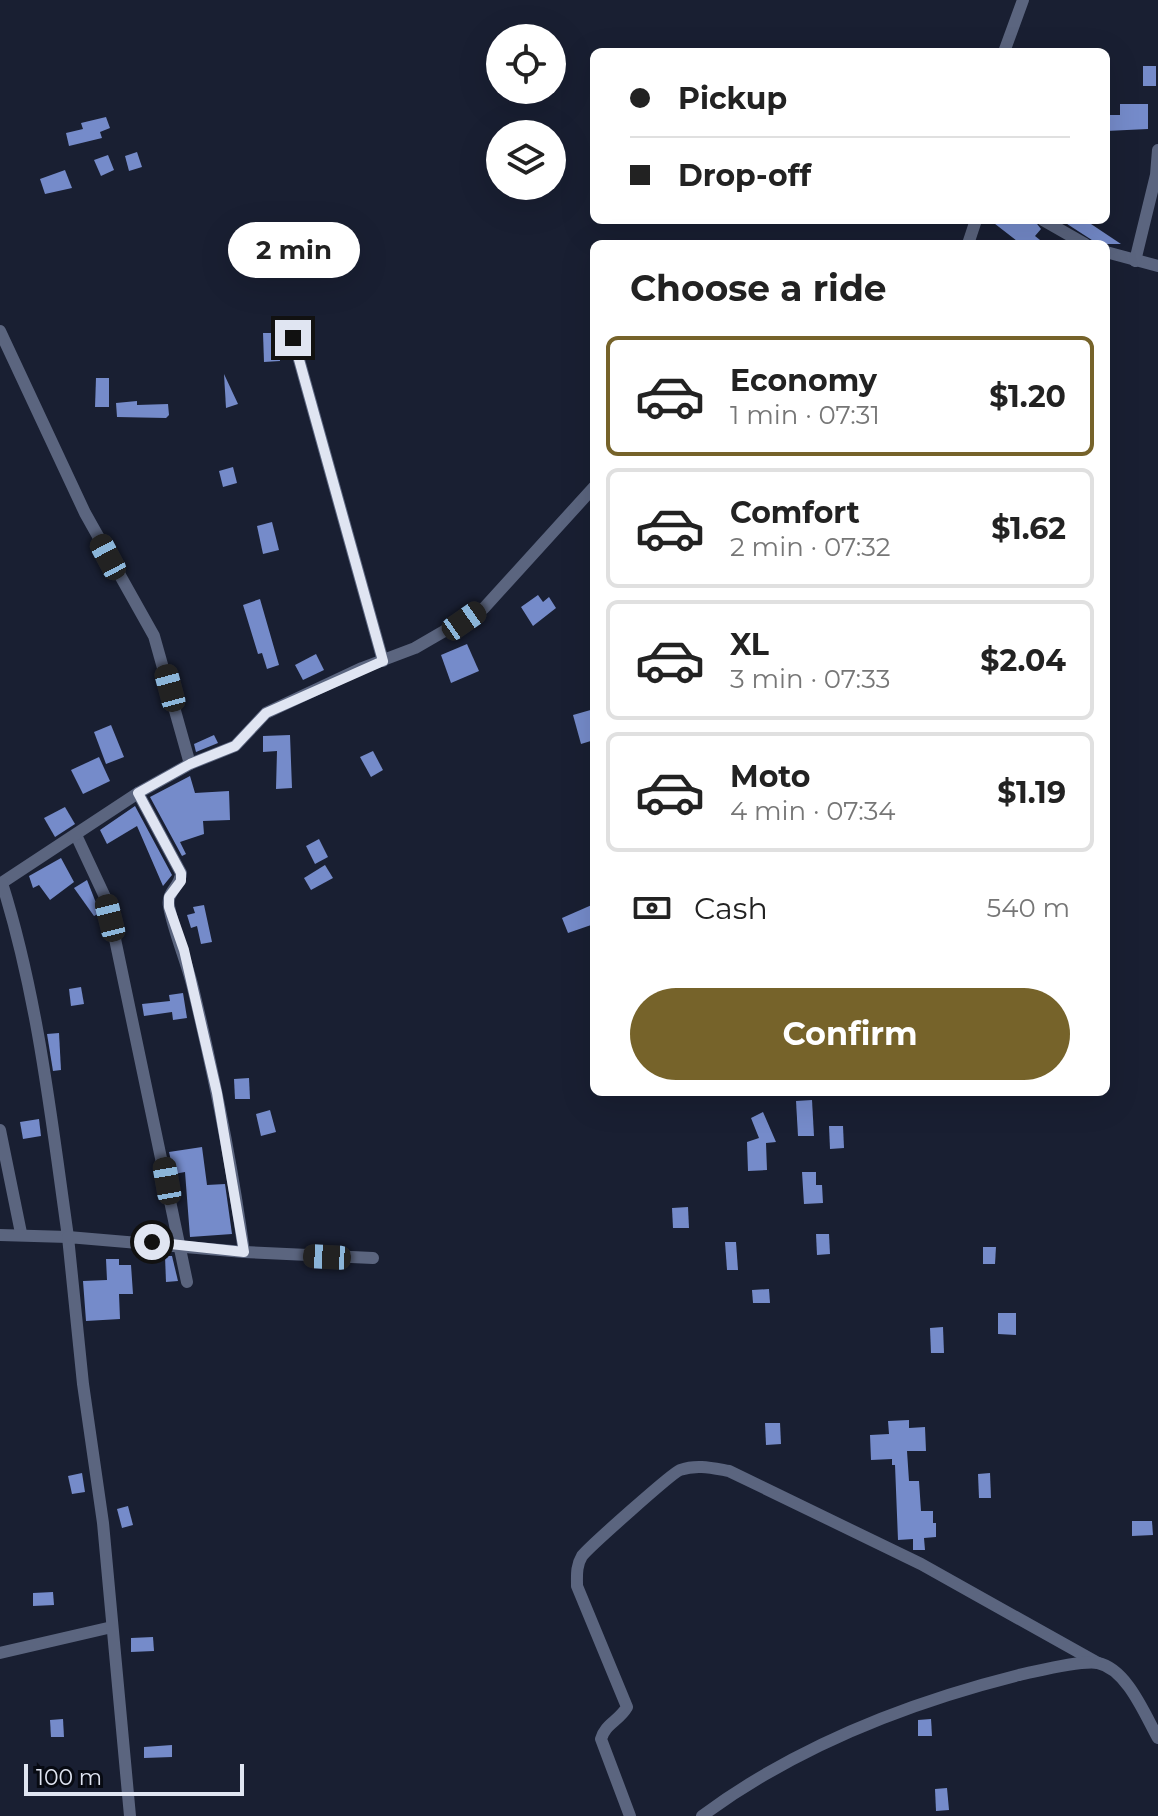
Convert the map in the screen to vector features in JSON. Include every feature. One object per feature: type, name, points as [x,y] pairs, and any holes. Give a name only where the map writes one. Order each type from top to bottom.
[{"type":"street","points":[[1005,48],[1023,0]]},
{"type":"street","points":[[1135,261],[1156,175],[1158,150]]},
{"type":"street","points":[[1050,224],[1078,240]]},
{"type":"street","points":[[1110,253],[1158,266]]},
{"type":"street","points":[[0,334],[85,513],[154,636],[190,764]]},
{"type":"street","points":[[293,338],[383,661]]},
{"type":"street","points":[[130,1816],[68,1237],[39,1031],[20,940],[1,884],[138,793],[190,764],[235,746],[266,713],[415,648],[484,608],[590,491]]},
{"type":"street","points":[[138,793],[181,873],[181,881],[169,897],[169,907],[184,950],[217,1093],[244,1252]]},
{"type":"street","points":[[76,835],[105,897],[112,925],[187,1282]]},
{"type":"street","points":[[0,1130],[21,1233]]},
{"type":"street","points":[[0,1235],[21,1233],[180,1244],[244,1252],[373,1258]]},
{"type":"street","points":[[630,1816],[601,1739],[603,1730],[621,1719],[627,1707],[577,1586],[576,1569],[591,1546],[644,1503],[668,1477],[682,1469],[702,1466],[729,1471],[921,1564],[1098,1663],[1127,1685],[1158,1738]]},
{"type":"street","points":[[0,1653],[112,1627]]},
{"type":"street","points":[[702,1816],[764,1772],[858,1729],[954,1693],[999,1680],[1043,1670],[1098,1663]]},
{"type":"building","points":[[1143,66],[1156,66],[1156,86],[1143,86]]},
{"type":"building","points":[[1120,104],[1148,104],[1148,129],[1110,131],[1110,115],[1120,115]]},
{"type":"building","points":[[106,117],[110,128],[100,132],[102,138],[69,146],[66,133],[83,129],[81,123]]},
{"type":"building","points":[[137,152],[142,167],[129,171],[125,156]]},
{"type":"building","points":[[108,155],[114,170],[101,176],[94,160]]},
{"type":"building","points":[[65,170],[72,188],[45,194],[40,179]]},
{"type":"building","points":[[995,224],[1037,224],[1041,229],[1035,236],[1040,240],[1016,240]]},
{"type":"building","points":[[1067,224],[1091,224],[1121,244],[1110,244],[1110,240],[1092,240]]},
{"type":"building","points":[[263,333],[279,333],[280,361],[264,362]]},
{"type":"building","points":[[224,374],[238,404],[226,408]]},
{"type":"building","points":[[96,378],[109,378],[109,407],[95,407]]},
{"type":"building","points":[[137,401],[137,405],[168,404],[169,415],[166,418],[117,417],[116,403]]},
{"type":"building","points":[[233,467],[237,483],[223,487],[219,471]]},
{"type":"building","points":[[272,522],[279,550],[263,554],[257,526]]},
{"type":"building","points":[[538,595],[543,602],[549,597],[556,608],[533,626],[521,607]]},
{"type":"building","points":[[260,599],[279,665],[267,669],[262,653],[258,654],[243,605]]},
{"type":"building","points":[[467,644],[479,671],[451,683],[441,655]]},
{"type":"building","points":[[316,654],[324,670],[303,680],[295,665]]},
{"type":"building","points":[[590,710],[590,741],[581,744],[573,715]]},
{"type":"building","points":[[111,725],[124,757],[106,764],[94,732]]},
{"type":"building","points":[[214,735],[218,743],[196,752],[194,744]]},
{"type":"building","points":[[290,735],[292,788],[276,789],[277,751],[263,752],[263,736]]},
{"type":"building","points":[[373,751],[383,770],[371,777],[360,757]]},
{"type":"building","points":[[99,757],[110,781],[83,794],[71,770]]},
{"type":"building","points":[[190,776],[195,793],[229,791],[230,820],[203,821],[204,834],[180,842],[186,854],[182,856],[150,797]]},
{"type":"building","points":[[135,806],[172,875],[163,886],[137,826],[107,844],[100,830]]},
{"type":"building","points":[[65,807],[75,824],[55,837],[44,818]]},
{"type":"building","points":[[319,839],[328,857],[315,864],[306,846]]},
{"type":"building","points":[[61,858],[74,882],[50,900],[39,885],[33,888],[29,876]]},
{"type":"building","points":[[325,865],[333,878],[311,890],[304,878]]},
{"type":"building","points":[[87,880],[100,913],[94,916],[74,888]]},
{"type":"building","points":[[204,905],[212,942],[201,944],[197,926],[191,928],[187,915],[195,913],[193,907]]},
{"type":"building","points":[[590,906],[590,925],[568,933],[562,918]]},
{"type":"building","points":[[81,987],[84,1004],[71,1006],[69,989]]},
{"type":"building","points":[[183,993],[187,1018],[173,1020],[172,1012],[144,1016],[142,1004],[170,1001],[169,995]]},
{"type":"building","points":[[59,1033],[61,1070],[53,1071],[47,1034]]},
{"type":"building","points":[[249,1078],[250,1099],[235,1099],[234,1079]]},
{"type":"building","points":[[812,1100],[814,1136],[798,1136],[796,1101]]},
{"type":"building","points":[[270,1110],[276,1132],[261,1136],[256,1114]]},
{"type":"building","points":[[763,1112],[776,1142],[766,1143],[767,1170],[748,1171],[747,1142],[759,1138],[751,1118]]},
{"type":"building","points":[[39,1119],[41,1136],[23,1139],[20,1122]]},
{"type":"building","points":[[829,1126],[843,1126],[844,1148],[830,1149]]},
{"type":"building","points":[[202,1147],[207,1185],[225,1184],[232,1234],[190,1237],[185,1172],[174,1174],[169,1152]]},
{"type":"building","points":[[802,1172],[816,1172],[816,1185],[822,1185],[823,1203],[804,1204]]},
{"type":"building","points":[[688,1207],[689,1228],[673,1228],[672,1208]]},
{"type":"building","points":[[816,1234],[829,1234],[830,1254],[817,1255]]},
{"type":"building","points":[[725,1242],[736,1242],[738,1270],[727,1270]]},
{"type":"building","points":[[983,1247],[996,1247],[995,1264],[983,1264]]},
{"type":"building","points":[[165,1256],[172,1256],[178,1281],[166,1282]]},
{"type":"building","points":[[106,1259],[119,1259],[119,1265],[131,1265],[133,1294],[119,1294],[120,1319],[86,1321],[83,1281],[107,1280]]},
{"type":"building","points":[[769,1289],[770,1303],[753,1303],[752,1290]]},
{"type":"building","points":[[998,1313],[1016,1313],[1016,1335],[998,1334]]},
{"type":"building","points":[[943,1327],[944,1353],[931,1353],[930,1328]]},
{"type":"building","points":[[909,1420],[909,1428],[925,1427],[926,1451],[907,1451],[909,1481],[919,1481],[921,1511],[933,1511],[933,1523],[936,1523],[936,1537],[924,1538],[925,1550],[913,1550],[913,1539],[898,1540],[895,1465],[892,1465],[892,1459],[871,1460],[870,1435],[889,1434],[888,1421]]},
{"type":"building","points":[[765,1423],[780,1423],[781,1444],[766,1445]]},
{"type":"building","points":[[82,1473],[85,1492],[72,1494],[68,1476]]},
{"type":"building","points":[[990,1473],[991,1498],[979,1498],[978,1474]]},
{"type":"building","points":[[128,1506],[133,1525],[122,1528],[117,1509]]},
{"type":"building","points":[[1132,1521],[1152,1521],[1153,1535],[1132,1536]]},
{"type":"building","points":[[53,1592],[54,1605],[33,1606],[33,1593]]},
{"type":"building","points":[[153,1637],[154,1651],[131,1652],[131,1638]]},
{"type":"building","points":[[63,1719],[64,1737],[51,1737],[50,1720]]},
{"type":"building","points":[[931,1719],[932,1736],[918,1736],[918,1720]]},
{"type":"building","points":[[172,1745],[172,1757],[144,1758],[144,1747]]},
{"type":"building","points":[[947,1788],[949,1810],[936,1811],[935,1789]]},
{"type":"route","points":[[152,1242],[244,1252],[217,1093],[184,950],[169,907],[169,897],[181,881],[181,873],[138,793],[190,764],[235,746],[266,713],[383,661],[326,467],[293,338]]}]
